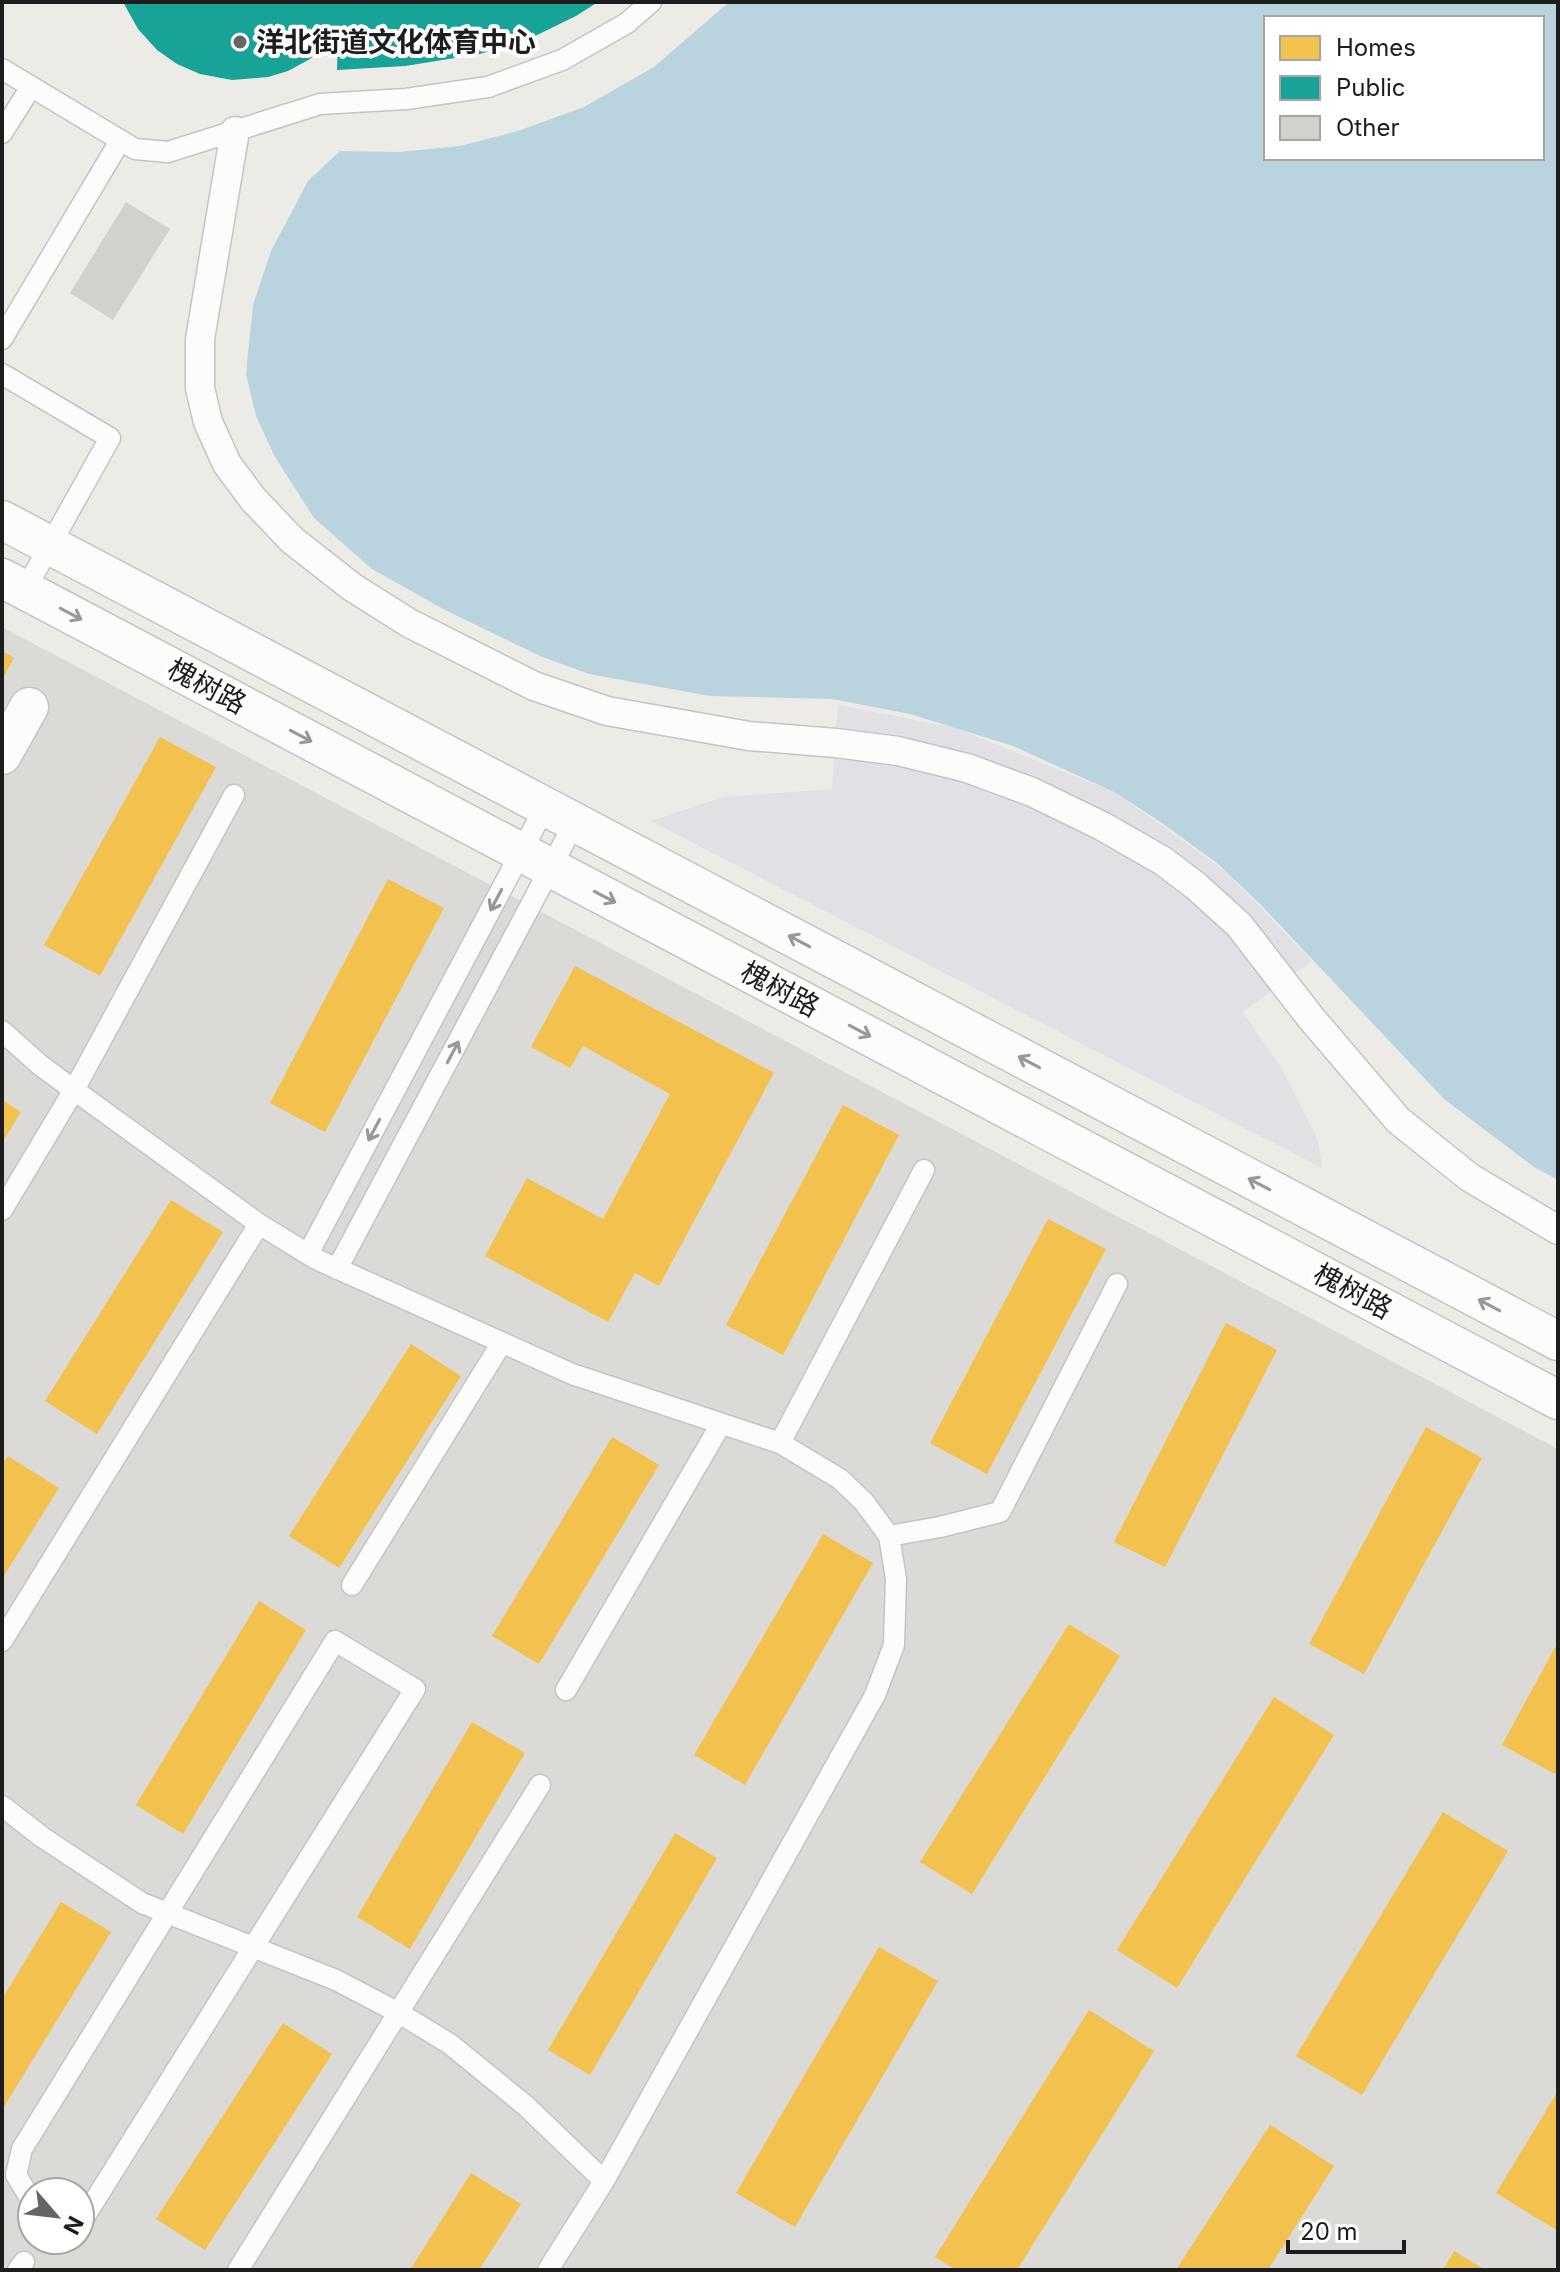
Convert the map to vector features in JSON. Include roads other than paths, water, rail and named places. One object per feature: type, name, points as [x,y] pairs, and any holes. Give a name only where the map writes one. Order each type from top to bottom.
[{"type":"street","points":[[235,131],[200,339],[200,388],[208,422],[227,464],[253,499],[292,540],[352,587],[409,623],[534,686],[607,711],[749,736],[898,751],[967,768],[1032,792],[1102,826],[1163,861],[1239,925],[1311,1018],[1398,1120],[1469,1177],[1558,1230]]},
{"type":"street","name":"槐树路","points":[[2,520],[1558,1341]]},
{"type":"street","name":"槐树路","points":[[13,584],[1558,1400]]},
{"type":"street","points":[[2,755],[29,707]]},
{"type":"lane","points":[[2,69],[135,149],[168,152],[320,104],[406,99],[488,87],[562,60],[627,23],[651,2]]},
{"type":"lane","points":[[2,133],[31,87]]},
{"type":"lane","points":[[2,339],[120,141]]},
{"type":"lane","points":[[2,374],[110,438],[50,545],[13,584]]},
{"type":"lane","points":[[2,1210],[74,1090],[234,795]]},
{"type":"lane","points":[[308,1254],[560,815]]},
{"type":"lane","points":[[337,1269],[560,815]]},
{"type":"lane","points":[[2,1031],[74,1090],[259,1224],[308,1254],[572,1374],[780,1443],[840,1479],[864,1502],[889,1536],[896,1579],[894,1645],[875,1695],[604,2181],[548,2270]]},
{"type":"lane","points":[[780,1443],[924,1170]]},
{"type":"lane","points":[[2,1641],[259,1224]]},
{"type":"lane","points":[[889,1536],[1000,1512],[1117,1284]]},
{"type":"lane","points":[[352,1585],[501,1344]]},
{"type":"lane","points":[[566,1690],[721,1424]]},
{"type":"lane","points":[[17,2176],[22,2149],[335,1641],[415,1689],[96,2198]]},
{"type":"lane","points":[[238,2270],[540,1785]]},
{"type":"lane","points":[[2,1806],[42,1837],[142,1903],[336,1980],[450,2044],[526,2106],[604,2181]]},
{"type":"water","points":[[729,2],[1558,2],[1558,1180],[1534,1167],[1444,1099],[1260,904],[1218,864],[1116,793],[1013,746],[910,714],[832,699],[710,696],[589,674],[540,656],[445,610],[372,569],[314,518],[275,457],[256,416],[246,374],[253,305],[271,251],[308,181],[340,151],[400,152],[460,146],[518,131],[584,107],[654,67]]},
{"type":"place","name":"洋北街道文化体育中心","points":[[240,42]]}]
